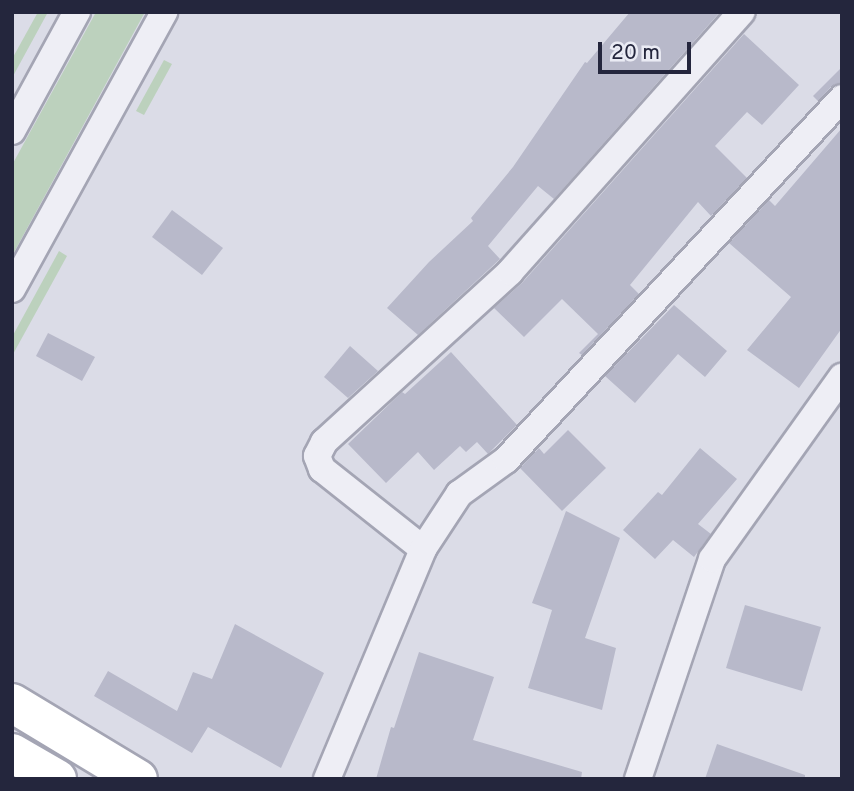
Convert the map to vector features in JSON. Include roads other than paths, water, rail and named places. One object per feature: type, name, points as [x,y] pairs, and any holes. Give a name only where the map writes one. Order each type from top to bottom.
[{"type":"street","points":[[12,131],[78,12]]},
{"type":"street","points":[[12,289],[164,12]]},
{"type":"street","points":[[423,549],[322,469],[317,456],[324,442],[510,271],[742,12]]},
{"type":"street","points":[[327,779],[423,549],[459,494],[506,460],[842,98]]},
{"type":"street","points":[[638,779],[712,559],[842,377]]},
{"type":"street","points":[[12,703],[138,779]]}]
